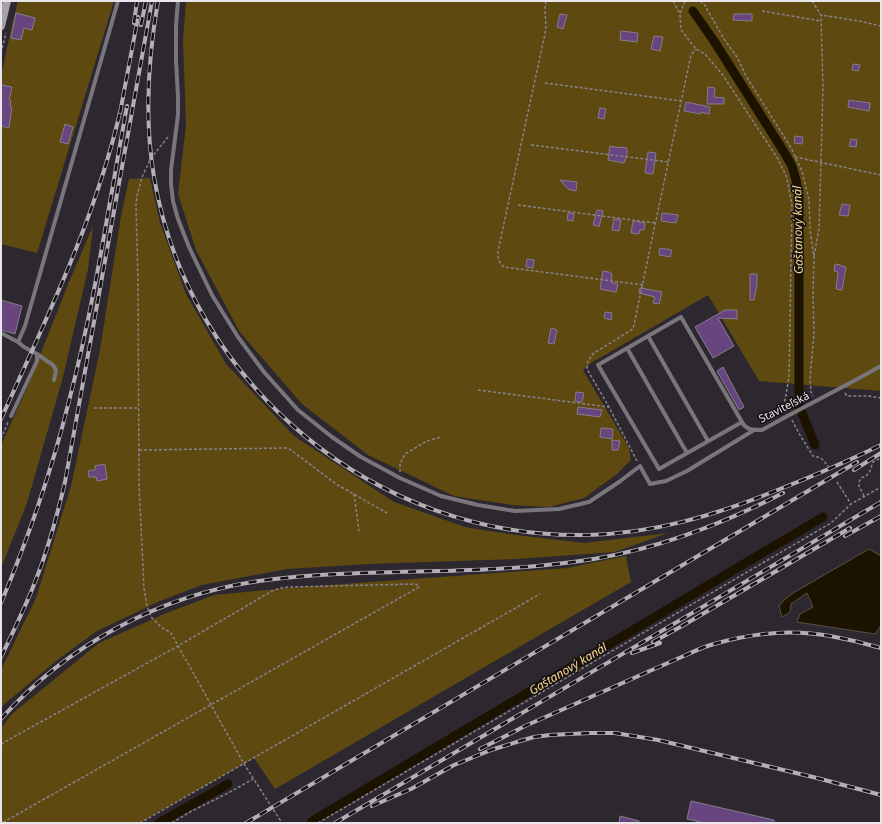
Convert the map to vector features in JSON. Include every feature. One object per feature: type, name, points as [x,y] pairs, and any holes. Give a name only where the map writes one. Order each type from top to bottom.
[{"type":"main road","points":[[1,26],[7,1]]},
{"type":"lane","points":[[18,342],[25,326],[118,1]]},
{"type":"lane","points":[[178,1],[176,53],[178,96],[176,127],[170,170],[173,201],[178,220],[212,295],[238,337],[264,372],[298,410],[332,437],[361,457],[400,478],[441,496],[478,505],[514,511],[559,509],[589,502],[640,466],[650,484],[666,481],[687,471],[754,430]]},
{"type":"lane","name":"Staviteľská","points":[[648,336],[681,316],[744,426],[754,430],[762,430],[881,366]]},
{"type":"lane","points":[[1,333],[18,342],[53,365],[56,370],[54,380]]},
{"type":"lane","points":[[708,441],[648,336],[598,364],[658,469],[742,422]]},
{"type":"lane","points":[[627,348],[687,453]]},
{"type":"lane","points":[[11,416],[38,361],[37,354]]},
{"type":"path","points":[[546,1],[544,7],[546,29],[498,251],[498,260],[504,267],[643,285]]},
{"type":"path","points":[[673,1],[680,14],[682,30],[696,49],[705,54],[722,74],[778,159],[787,178],[792,206],[790,377],[784,406],[813,456],[821,458],[828,467]]},
{"type":"path","points":[[680,14],[685,1]]},
{"type":"path","points":[[700,1],[704,4],[724,39],[737,57],[746,76],[790,146],[802,172],[809,200],[810,229],[814,258]]},
{"type":"path","points":[[812,1],[821,15],[823,87],[819,229],[814,258],[814,334],[810,379],[811,392],[816,400]]},
{"type":"path","points":[[762,11],[821,22]]},
{"type":"path","points":[[821,15],[881,26]]},
{"type":"path","points":[[640,466],[609,406],[587,369],[588,361],[594,353],[633,329],[691,55],[696,49]]},
{"type":"path","points":[[545,83],[682,101]]},
{"type":"path","points":[[176,127],[148,163],[140,181],[137,196],[139,486],[145,597],[151,617],[161,627],[171,633],[244,764],[282,823]]},
{"type":"path","points":[[532,145],[669,162]]},
{"type":"path","points":[[795,157],[881,175]]},
{"type":"path","points":[[518,205],[656,223]]},
{"type":"path","points":[[842,388],[847,396],[869,396],[881,398]]},
{"type":"path","points":[[478,390],[609,406]]},
{"type":"path","points":[[94,408],[139,408]]},
{"type":"path","points":[[1,438],[11,416]]},
{"type":"path","points":[[400,478],[400,464],[405,454],[427,441],[441,437]]},
{"type":"path","points":[[139,450],[287,448],[336,484],[387,513]]},
{"type":"path","points":[[864,496],[859,486],[859,482],[870,470],[873,462],[881,458]]},
{"type":"path","points":[[837,482],[851,504]]},
{"type":"path","points":[[318,823],[831,523],[851,504],[881,487]]},
{"type":"path","points":[[354,494],[359,531]]},
{"type":"path","points":[[1,744],[178,646],[272,591],[280,588],[325,586],[416,584],[418,587],[2,823]]},
{"type":"path","points":[[140,823],[540,594]]},
{"type":"path","points":[[172,823],[253,779]]},
{"type":"shaded area","points":[[18,1],[114,1],[37,253],[1,244],[1,76]]},
{"type":"shaded area","points":[[186,1],[881,1],[881,391],[759,381],[708,295],[591,363],[583,370],[629,448],[631,460],[617,474],[584,498],[549,507],[511,505],[454,496],[368,455],[302,404],[239,331],[196,250],[178,194],[186,125],[183,41]]},
{"type":"shaded area","points":[[150,178],[160,223],[186,294],[226,364],[294,436],[394,502],[465,527],[508,534],[584,543],[668,533],[615,552],[516,559],[368,564],[287,569],[202,585],[160,601],[97,631],[56,661],[1,707],[1,670],[36,598],[71,486],[100,350],[121,216],[129,179]]},
{"type":"shaded area","points":[[93,226],[88,269],[63,377],[27,503],[1,568],[1,445],[27,388]]},
{"type":"shaded area","points":[[869,549],[881,556],[881,625],[875,634],[797,622],[800,614],[813,607],[807,593],[791,604],[790,612],[782,617],[779,606],[784,600],[793,593]]},
{"type":"shaded area","points":[[626,556],[631,582],[275,789],[254,758],[139,823],[1,823],[1,728],[13,713],[99,643],[164,614],[214,595],[288,588],[567,568]]},
{"type":"building","points":[[16,13],[35,18],[32,30],[24,28],[21,40],[11,38]]},
{"type":"building","points":[[560,14],[567,15],[563,29],[557,27]]},
{"type":"building","points":[[734,14],[752,14],[752,21],[733,20]]},
{"type":"building","points":[[621,31],[638,33],[637,42],[620,40]]},
{"type":"building","points":[[654,36],[663,37],[660,51],[651,49]]},
{"type":"building","points":[[853,64],[860,65],[858,71],[852,70]]},
{"type":"building","points":[[2,85],[12,87],[9,100],[11,101],[10,106],[12,107],[9,128],[1,126]]},
{"type":"building","points":[[708,87],[715,88],[714,97],[724,98],[724,104],[707,104]]},
{"type":"building","points":[[849,100],[870,103],[869,111],[848,107]]},
{"type":"building","points":[[686,102],[710,107],[709,114],[684,111]]},
{"type":"building","points":[[600,108],[606,109],[604,119],[598,118]]},
{"type":"building","points":[[65,124],[73,127],[68,144],[60,142]]},
{"type":"building","points":[[795,136],[803,137],[802,144],[794,143]]},
{"type":"building","points":[[851,139],[857,140],[856,147],[849,146]]},
{"type":"building","points":[[610,146],[627,148],[627,155],[624,163],[608,160]]},
{"type":"building","points":[[648,152],[656,153],[653,174],[645,173]]},
{"type":"building","points":[[560,180],[577,182],[576,191],[568,189]]},
{"type":"building","points":[[842,204],[850,205],[848,216],[839,215]]},
{"type":"building","points":[[597,210],[603,211],[599,227],[593,225]]},
{"type":"building","points":[[568,213],[574,214],[573,221],[567,220]]},
{"type":"building","points":[[662,213],[678,215],[676,223],[661,221]]},
{"type":"building","points":[[614,219],[621,220],[619,231],[612,230]]},
{"type":"building","points":[[633,221],[645,223],[644,230],[640,230],[639,234],[631,233]]},
{"type":"building","points":[[660,248],[672,250],[670,257],[659,255]]},
{"type":"building","points":[[527,259],[534,260],[533,268],[526,267]]},
{"type":"building","points":[[835,264],[846,267],[842,290],[836,289],[838,272],[834,271]]},
{"type":"building","points":[[603,271],[612,274],[611,282],[618,284],[616,292],[600,289]]},
{"type":"building","points":[[750,274],[757,274],[757,285],[754,300],[750,300]]},
{"type":"building","points":[[640,288],[662,292],[659,304],[653,303],[655,297],[639,293]]},
{"type":"building","points":[[1,300],[22,306],[15,334],[1,330]]},
{"type":"building","points":[[725,310],[737,310],[737,319],[718,318],[734,346],[713,358],[695,327]]},
{"type":"building","points":[[605,312],[612,313],[611,320],[604,318]]},
{"type":"building","points":[[551,328],[557,330],[554,344],[548,343]]},
{"type":"building","points":[[723,367],[744,407],[739,410],[717,371]]},
{"type":"building","points":[[576,392],[584,393],[582,402],[575,401]]},
{"type":"building","points":[[578,407],[602,410],[600,417],[577,414]]},
{"type":"building","points":[[601,428],[613,429],[612,439],[600,437]]},
{"type":"building","points":[[612,440],[620,441],[618,450],[612,450]]},
{"type":"building","points":[[105,464],[107,479],[97,481],[96,477],[89,477],[88,471],[95,470],[95,466]]},
{"type":"building","points":[[691,801],[774,820],[774,823],[705,823],[687,819]]},
{"type":"building","points":[[620,816],[639,821],[639,823],[619,823]]},
{"type":"waterway","name":"Gaštanový kanál","points":[[693,11],[714,41],[784,152],[792,166],[796,180],[799,196],[799,406]]},
{"type":"waterway","name":"Gaštanový kanál","points":[[802,413],[815,445]]},
{"type":"waterway","name":"Gaštanový kanál","points":[[312,821],[823,517]]},
{"type":"waterway","name":"Gaštanový kanál","points":[[159,823],[228,784]]},
{"type":"railway","points":[[134,23],[137,1]]},
{"type":"railway","points":[[141,25],[146,1]]},
{"type":"railway","points":[[1,657],[23,611],[40,570],[52,533],[65,482],[152,1]]},
{"type":"railway","points":[[158,1],[148,89],[149,133],[154,177],[174,252],[207,321],[251,383],[305,436],[367,479],[436,510],[510,530],[588,535],[613,534],[683,522],[729,508],[815,475],[881,445]]},
{"type":"railway","points":[[120,113],[138,17]]},
{"type":"railway","points":[[1,603],[40,501],[70,397],[87,325],[127,106]]},
{"type":"railway","points":[[1,419],[53,305],[84,228],[111,149],[121,108]]},
{"type":"railway","points":[[854,470],[881,453]]},
{"type":"railway","points":[[246,823],[857,462]]},
{"type":"railway","points":[[1,719],[27,692],[55,668],[86,647],[151,611],[186,598],[222,588],[259,581],[298,577],[337,574],[495,569],[601,558],[681,537],[733,517],[783,493]]},
{"type":"railway","points":[[335,823],[881,502]]},
{"type":"railway","points":[[845,536],[881,516]]},
{"type":"railway","points":[[653,642],[850,528]]},
{"type":"railway","points":[[480,749],[525,726],[696,650],[728,640],[772,633],[801,633],[836,637],[881,648]]},
{"type":"railway","points":[[632,653],[660,643]]},
{"type":"railway","points":[[372,806],[411,789],[454,765],[491,750],[534,737],[590,733],[615,733],[658,740],[881,795]]}]
